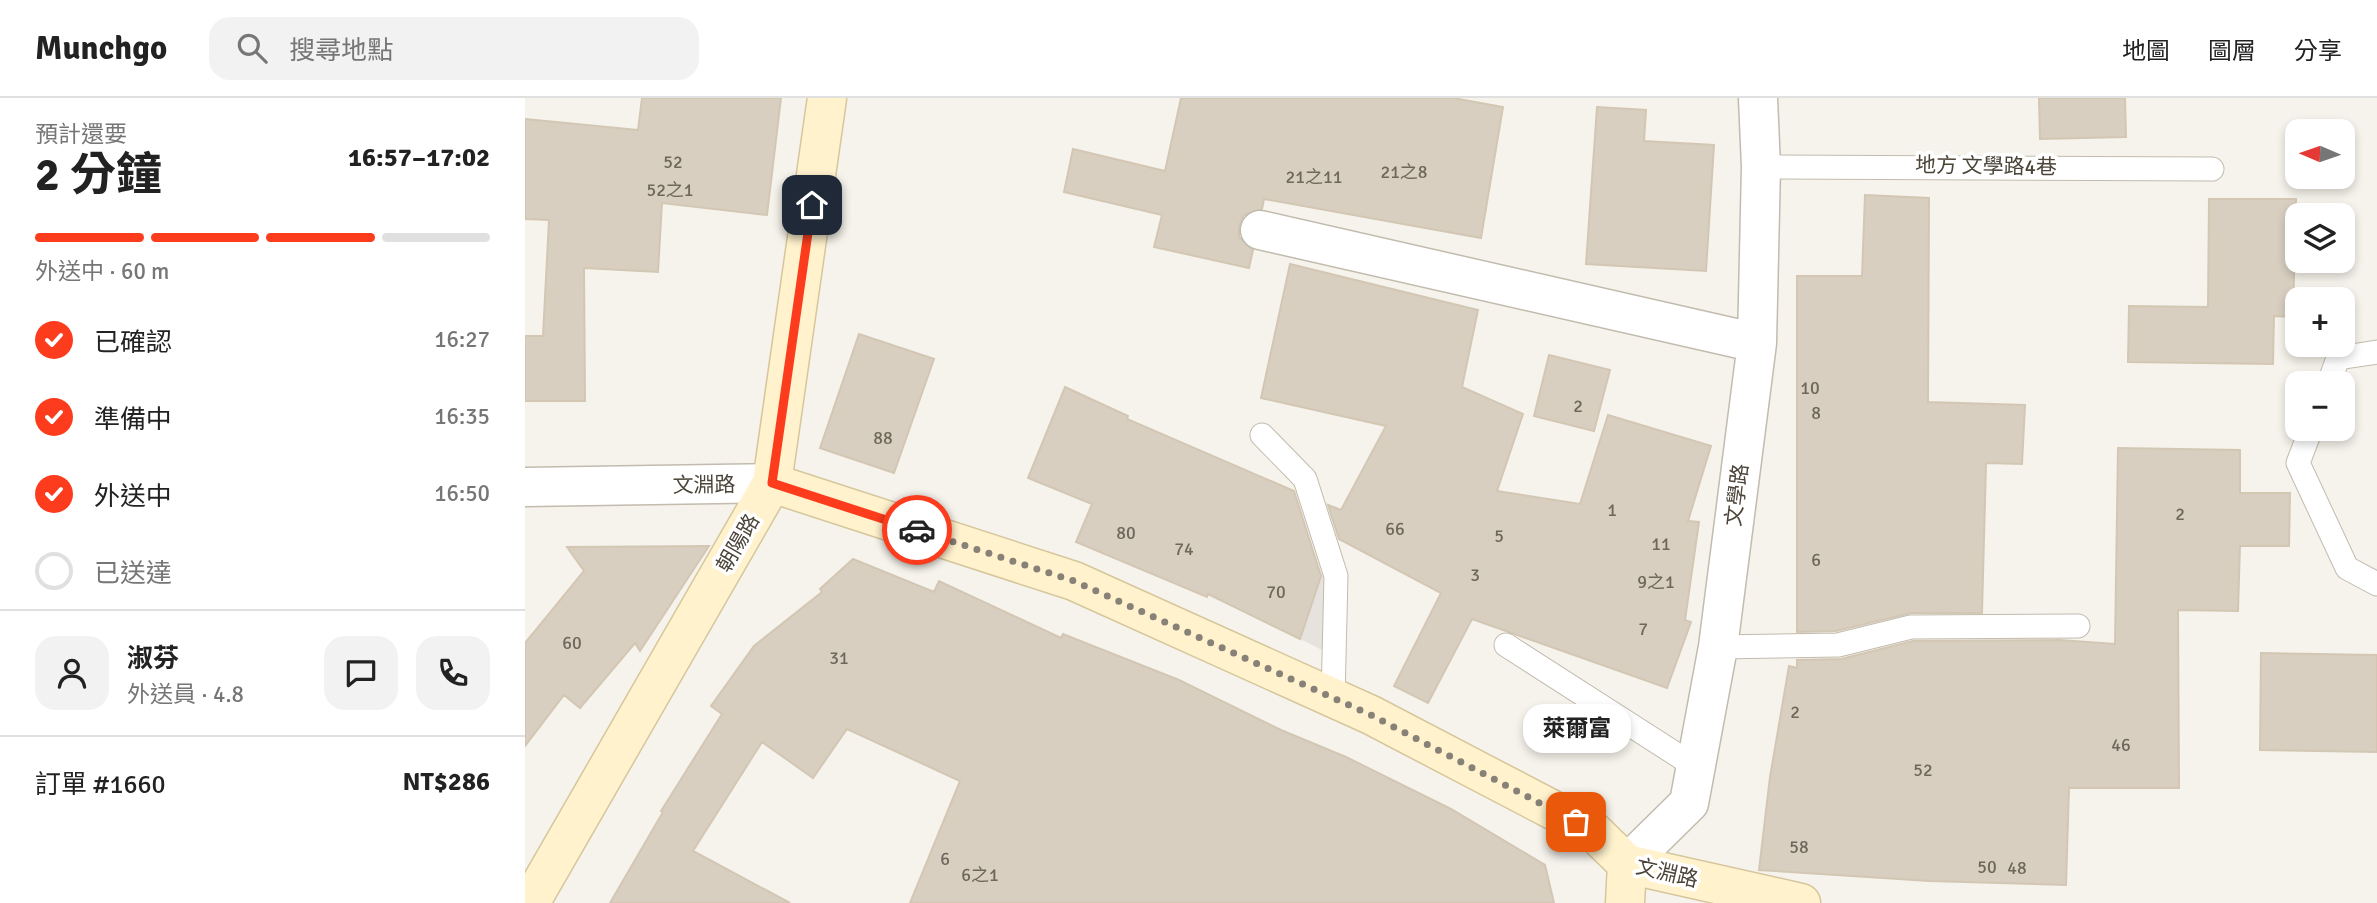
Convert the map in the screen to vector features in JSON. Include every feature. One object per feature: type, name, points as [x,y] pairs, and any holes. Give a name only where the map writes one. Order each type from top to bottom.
[{"type":"street","name":"朝陽路","points":[[531,893],[772,483],[827,98]]},
{"type":"street","name":"文學路","points":[[1627,864],[1689,803],[1718,647],[1757,343],[1761,167],[1758,98]]},
{"type":"street","points":[[1260,230],[1757,343]]},
{"type":"street","name":"文淵路","points":[[525,487],[772,483],[1074,581],[1333,698],[1593,831],[1627,864],[1801,903]]},
{"type":"street","points":[[1625,903],[1627,864]]},
{"type":"lane","name":"地方 文學路4巷","points":[[1761,167],[2212,169]]},
{"type":"lane","points":[[2333,371],[2338,358],[2377,352]]},
{"type":"lane","points":[[1262,435],[1305,479],[1336,576],[1333,698]]},
{"type":"lane","points":[[2306,441],[2298,463],[2347,568],[2377,584]]},
{"type":"lane","points":[[1718,647],[1838,645],[1911,626],[2078,626]]},
{"type":"lane","points":[[1506,645],[1696,766]]},
{"type":"shaded area","points":[[1325,563],[1330,654],[1300,639]]},
{"type":"building","points":[[642,98],[781,98],[767,215],[662,203],[658,272],[584,268],[585,401],[525,401],[525,336],[543,336],[549,220],[525,219],[525,119],[638,130]]},
{"type":"building","points":[[1181,98],[1453,98],[1503,107],[1481,238],[1264,199],[1262,209],[1244,215],[1239,226],[1239,237],[1253,250],[1249,268],[1154,247],[1162,215],[1064,192],[1073,149],[1165,171]]},
{"type":"building","points":[[2039,98],[2125,98],[2126,137],[2040,139]]},
{"type":"building","points":[[1597,107],[1646,110],[1644,141],[1714,145],[1706,271],[1586,264]]},
{"type":"building","points":[[1865,195],[1929,198],[1928,402],[2025,405],[2022,464],[1986,463],[1982,613],[1911,613],[1836,631],[1797,632],[1797,276],[1862,276]]},
{"type":"building","points":[[2209,199],[2296,199],[2296,203],[2285,203],[2285,273],[2294,273],[2294,287],[2285,287],[2285,317],[2274,316],[2273,364],[2128,362],[2129,306],[2208,307]]},
{"type":"building","points":[[1290,264],[1478,310],[1462,387],[1523,414],[1497,491],[1580,504],[1608,415],[1711,446],[1688,521],[1699,522],[1685,620],[1691,622],[1667,688],[1472,619],[1428,703],[1394,686],[1441,593],[1339,539],[1328,505],[1341,510],[1386,426],[1261,398]]},
{"type":"building","points":[[859,334],[934,359],[894,473],[820,448]]},
{"type":"building","points":[[1549,355],[1610,370],[1594,431],[1534,416]]},
{"type":"building","points":[[1065,387],[1128,416],[1127,419],[1294,491],[1321,576],[1300,639],[1208,594],[1207,597],[1076,542],[1092,504],[1028,478]]},
{"type":"building","points":[[2118,448],[2240,450],[2240,493],[2290,493],[2289,546],[2240,546],[2238,611],[2178,610],[2179,788],[2069,788],[2066,885],[1929,881],[1759,870],[1770,777],[1789,666],[1797,668],[1797,660],[1841,659],[1913,641],[2060,640],[2115,644]]},
{"type":"building","points":[[709,546],[640,651],[635,643],[580,708],[564,695],[525,746],[525,643],[584,571],[567,547]]},
{"type":"building","points":[[853,559],[934,592],[939,581],[1061,638],[1063,634],[1179,680],[1281,730],[1346,757],[1451,809],[1545,865],[1554,903],[910,903],[960,781],[847,729],[813,778],[762,742],[693,851],[790,903],[610,903],[663,812],[661,811],[722,714],[711,706],[754,646],[822,592],[820,589]]},
{"type":"building","points":[[2261,653],[2377,655],[2377,752],[2260,750]]},
{"type":"way so far","points":[[917,530],[1074,581],[1371,715],[1576,822]]},
{"type":"place","name":"萊爾富","points":[[1576,822]]},
{"type":"route","points":[[812,205],[772,483],[917,530]]}]
